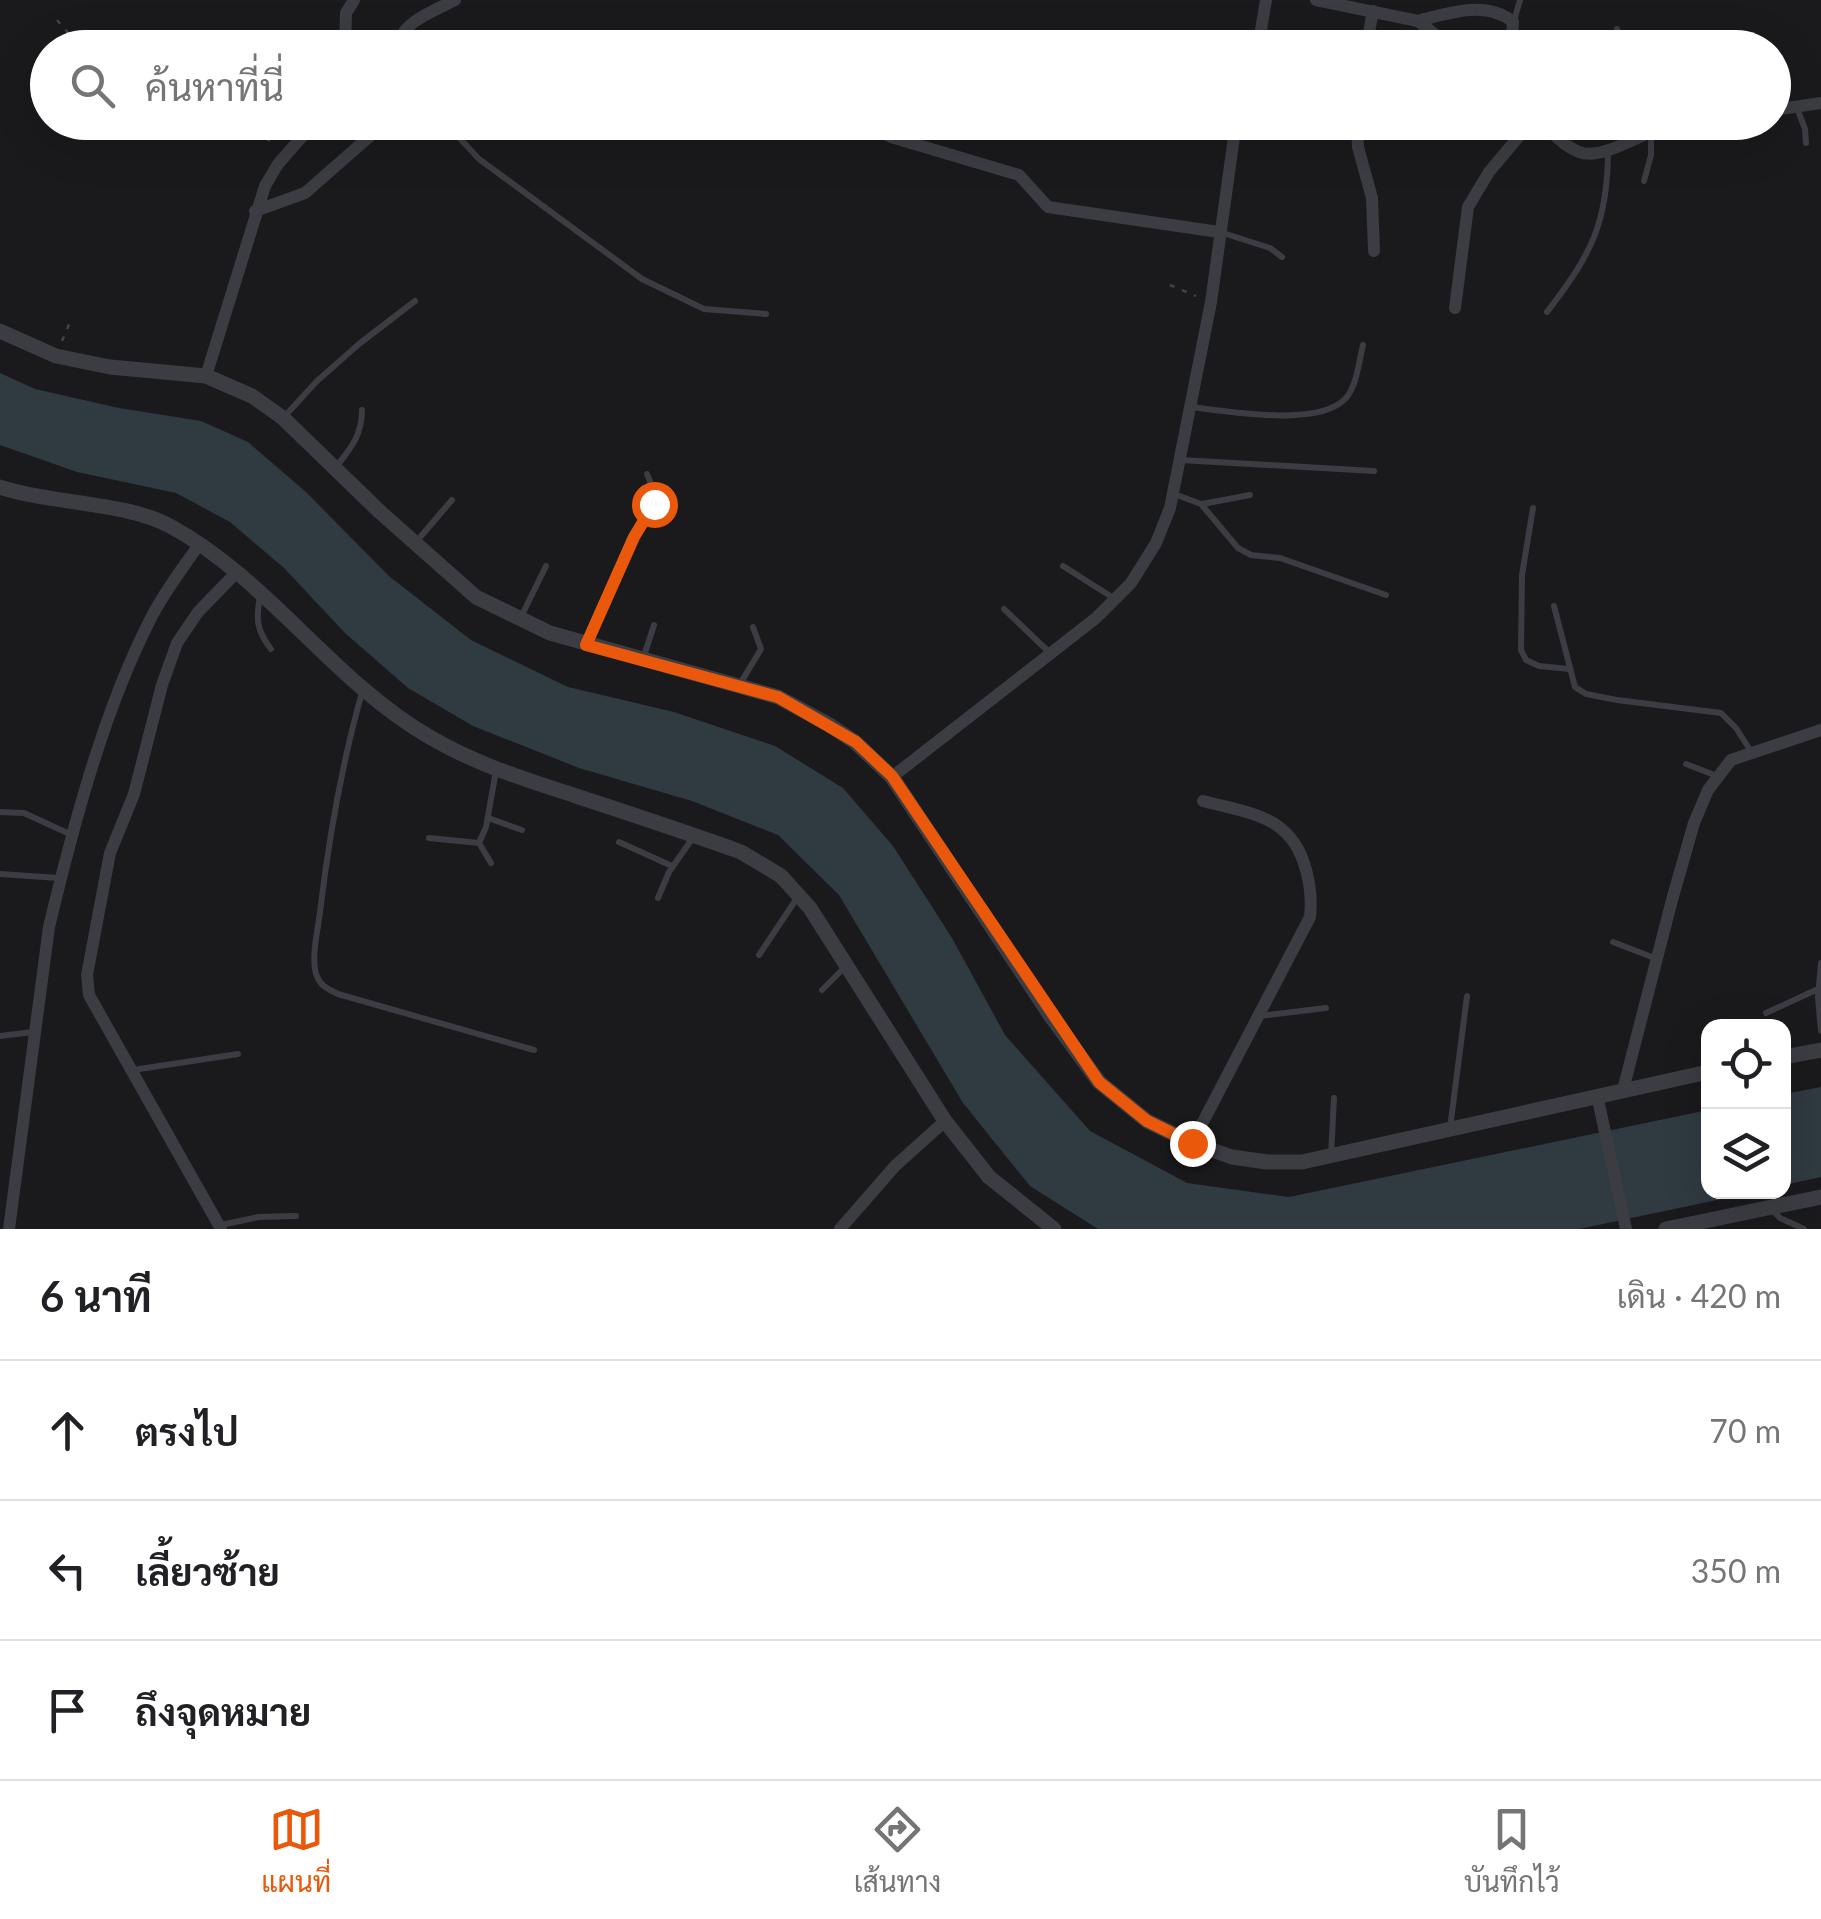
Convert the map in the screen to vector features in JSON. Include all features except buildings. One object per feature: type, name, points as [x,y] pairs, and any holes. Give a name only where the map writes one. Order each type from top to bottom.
[{"type":"street","points":[[346,30],[346,13],[354,0]]},
{"type":"street","points":[[404,30],[455,0]]},
{"type":"street","points":[[1261,30],[1266,0]]},
{"type":"street","points":[[1323,1],[1418,22],[1428,30]]},
{"type":"street","points":[[1418,22],[1463,8],[1480,7],[1499,11],[1514,22],[1513,30]]},
{"type":"street","points":[[1369,30],[1373,11]]},
{"type":"street","points":[[1791,108],[1821,104]]},
{"type":"street","points":[[206,376],[265,186],[299,140]]},
{"type":"street","points":[[256,211],[305,193],[366,140]]},
{"type":"street","points":[[901,140],[1018,174],[1048,207],[1219,232]]},
{"type":"street","points":[[892,776],[1115,599],[1131,583],[1156,543],[1180,460],[1236,140]]},
{"type":"street","points":[[1358,140],[1372,198],[1374,252]]},
{"type":"street","points":[[1455,308],[1468,207],[1489,172],[1516,140]]},
{"type":"street","points":[[1561,140],[1584,154],[1608,150],[1624,140]]},
{"type":"street","points":[[0,331],[56,356],[110,368],[206,376],[252,396],[284,418],[476,597],[586,645],[740,685],[802,708],[856,742],[892,776],[1099,1082],[1147,1121],[1192,1143],[1232,1157],[1302,1162],[1701,1074]]},
{"type":"street","points":[[0,487],[29,497],[164,522],[200,543],[364,688],[424,734],[497,770],[741,852],[781,876],[848,964],[946,1120],[990,1177],[1054,1229]]},
{"type":"street","points":[[9,1229],[49,927],[61,878],[116,697],[151,618],[200,543]]},
{"type":"street","points":[[220,1227],[90,995],[87,975],[110,853],[134,794],[162,684],[178,643],[198,612],[236,573]]},
{"type":"street","points":[[1624,1090],[1694,823],[1708,790],[1732,760],[1821,730]]},
{"type":"street","points":[[1192,1143],[1310,916],[1312,899],[1306,870],[1288,833],[1271,822],[1204,800]]},
{"type":"street","points":[[1791,1056],[1821,1050]]},
{"type":"street","points":[[1598,1095],[1626,1229]]},
{"type":"street","points":[[840,1229],[896,1166],[946,1120]]},
{"type":"street","points":[[1666,1229],[1821,1197]]},
{"type":"lane","points":[[1514,22],[1520,0]]},
{"type":"lane","points":[[1796,107],[1805,128],[1806,143]]},
{"type":"lane","points":[[462,140],[479,159],[642,279],[704,309],[766,314]]},
{"type":"lane","points":[[1644,181],[1651,156],[1647,140]]},
{"type":"lane","points":[[1547,312],[1578,272],[1595,241],[1608,188],[1608,150]]},
{"type":"lane","points":[[1219,232],[1270,248],[1282,256]]},
{"type":"lane","points":[[284,418],[340,360],[415,301]]},
{"type":"lane","points":[[1190,407],[1265,415],[1334,408],[1348,396],[1363,345]]},
{"type":"lane","points":[[336,468],[356,442],[362,410]]},
{"type":"lane","points":[[1180,460],[1374,471]]},
{"type":"lane","points":[[586,645],[634,537],[654,504],[656,496],[646,474]]},
{"type":"lane","points":[[1173,493],[1201,504],[1238,548],[1252,555],[1280,558],[1386,595]]},
{"type":"lane","points":[[1201,504],[1250,495]]},
{"type":"lane","points":[[416,543],[452,500]]},
{"type":"lane","points":[[1533,508],[1522,575],[1521,650],[1526,660],[1539,666],[1568,669]]},
{"type":"lane","points":[[520,618],[546,566]]},
{"type":"lane","points":[[1063,566],[1115,599]]},
{"type":"lane","points":[[260,594],[256,619],[260,635],[270,649]]},
{"type":"lane","points":[[1554,606],[1568,669],[1576,687],[1586,694],[1720,713],[1736,728],[1753,754]]},
{"type":"lane","points":[[1004,610],[1050,653]]},
{"type":"lane","points":[[642,660],[654,625]]},
{"type":"lane","points":[[740,685],[761,649],[753,627]]},
{"type":"lane","points":[[364,688],[346,747],[337,799],[315,973],[323,987],[338,994],[534,1050]]},
{"type":"lane","points":[[1686,764],[1718,776]]},
{"type":"lane","points":[[479,842],[497,770]]},
{"type":"lane","points":[[0,812],[24,814],[74,836]]},
{"type":"lane","points":[[488,818],[522,830]]},
{"type":"lane","points":[[658,898],[672,866],[695,835]]},
{"type":"lane","points":[[429,838],[479,842]]},
{"type":"lane","points":[[479,842],[491,863]]},
{"type":"lane","points":[[619,842],[672,866]]},
{"type":"lane","points":[[0,874],[61,878]]},
{"type":"lane","points":[[759,955],[798,895]]},
{"type":"lane","points":[[1613,942],[1657,959]]},
{"type":"lane","points":[[1821,963],[1821,1031]]},
{"type":"lane","points":[[822,990],[848,964]]},
{"type":"lane","points":[[1766,1014],[1818,990]]},
{"type":"lane","points":[[1450,1128],[1468,996]]},
{"type":"lane","points":[[1258,1016],[1326,1008]]},
{"type":"lane","points":[[0,1036],[35,1032]]},
{"type":"lane","points":[[132,1070],[238,1054]]},
{"type":"lane","points":[[1331,1156],[1334,1098]]},
{"type":"lane","points":[[1770,1208],[1780,1218],[1804,1229]]},
{"type":"lane","points":[[220,1227],[260,1217],[296,1216]]},
{"type":"path","points":[[57,20],[66,30]]},
{"type":"path","points":[[270,140],[290,151]]},
{"type":"path","points":[[1170,285],[1210,302]]},
{"type":"path","points":[[56,356],[71,320]]},
{"type":"shaded area","points":[[0,373],[35,389],[201,421],[248,442],[306,492],[389,576],[471,640],[568,687],[674,712],[775,746],[843,788],[893,846],[952,938],[1005,1035],[1090,1131],[1187,1183],[1289,1197],[1701,1111],[1701,1199],[1722,1199],[1579,1229],[1098,1229],[1030,1186],[963,1103],[839,895],[778,835],[692,801],[579,768],[473,726],[408,688],[345,633],[284,568],[230,522],[176,493],[77,472],[0,445]]},
{"type":"shaded area","points":[[1821,1087],[1821,1177],[1791,1183],[1791,1109],[1791,1093]]},
{"type":"route","points":[[654,504],[634,537],[586,645],[778,697],[856,742],[892,776],[1050,1015],[1099,1082],[1147,1121],[1192,1143]]}]
